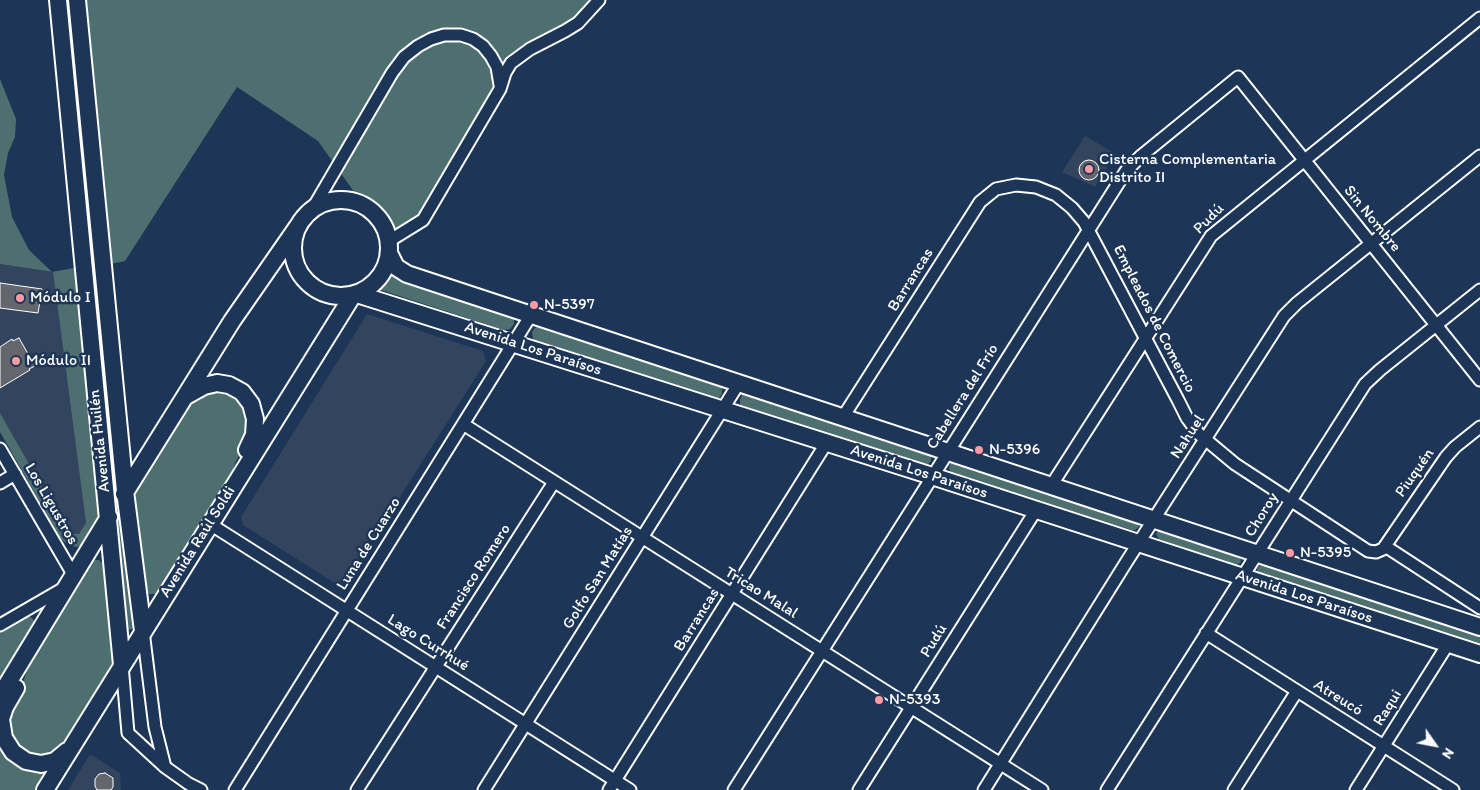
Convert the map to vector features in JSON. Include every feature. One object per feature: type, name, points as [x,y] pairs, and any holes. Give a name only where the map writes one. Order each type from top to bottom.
[{"type":"main road","name":"Avenida Huilén","points":[[58,0],[122,665]]},
{"type":"main road","name":"Avenida Huilén","points":[[77,0],[125,491],[143,631]]},
{"type":"main road","name":"Avenida Los Paraísos","points":[[1480,627],[404,273],[396,266],[389,247],[386,229],[378,216],[351,200],[336,200],[320,204],[313,208],[298,226],[293,248],[295,263],[302,276],[312,287],[325,294],[339,296],[355,295],[514,343],[827,442],[1480,654]]},
{"type":"main road","points":[[0,696],[125,491],[232,321],[298,226]]},
{"type":"main road","points":[[355,295],[369,288],[378,280],[385,270],[389,247]]},
{"type":"main road","name":"Avenida Raúl Soldi","points":[[45,790],[231,489],[355,295]]},
{"type":"main road","points":[[184,398],[204,386],[223,384],[234,387],[242,392],[251,404],[256,419],[254,435],[238,465],[231,489]]},
{"type":"main road","points":[[120,442],[128,451],[136,454],[148,451],[156,442]]},
{"type":"main road","points":[[23,659],[20,680],[2,715],[1,729],[6,743],[22,759],[41,764],[55,762],[74,743]]},
{"type":"street","points":[[389,247],[423,220],[500,89],[510,63],[530,49],[565,32],[578,23],[599,0]]},
{"type":"street","name":"Pudú","points":[[1051,486],[1211,236],[1480,18]]},
{"type":"street","points":[[313,208],[392,73],[404,57],[418,46],[444,35],[472,39],[483,46],[491,56],[497,67],[500,89]]},
{"type":"street","name":"Sin Nombre","points":[[1238,77],[1480,380]]},
{"type":"street","name":"Cabellera del Frío","points":[[734,790],[1122,177],[1135,161],[1238,77]]},
{"type":"street","name":"Nahuel","points":[[984,790],[1154,519],[1288,312],[1480,156]]},
{"type":"street","name":"Empleados de Comercio","points":[[974,210],[988,195],[1006,186],[1026,186],[1047,191],[1056,195],[1072,208],[1089,228],[1187,418],[1206,440],[1235,464],[1368,550],[1379,552],[1385,546]]},
{"type":"street","name":"Barrancas","points":[[843,417],[974,210]]},
{"type":"street","name":"Choroy","points":[[1107,790],[1366,384],[1380,370],[1480,290]]},
{"type":"street","name":"Luna de Cuarzo","points":[[235,790],[531,315]]},
{"type":"street","name":"Golfo San Matías","points":[[484,790],[739,383]]},
{"type":"street","name":"Tricao Malal","points":[[463,424],[1042,790]]},
{"type":"street","name":"Piuquén","points":[[1385,546],[1446,457],[1480,426]]},
{"type":"street","name":"Barrancas","points":[[612,785],[827,442]]},
{"type":"street","name":"Los Ligustros","points":[[0,449],[71,581]]},
{"type":"street","points":[[0,483],[14,474]]},
{"type":"street","name":"Francisco Romero","points":[[358,790],[554,482]]},
{"type":"street","name":"Pudú","points":[[859,790],[1036,510]]},
{"type":"street","name":"Lago Currhué","points":[[210,524],[526,724],[612,785],[630,790]]},
{"type":"street","points":[[1385,546],[1478,602]]},
{"type":"street","points":[[0,626],[71,581]]},
{"type":"street","name":"Avenida Huilén","points":[[143,631],[155,727],[165,767]]},
{"type":"street","name":"Atreucó","points":[[1206,633],[1453,790]]},
{"type":"street","name":"Raqui","points":[[1356,790],[1448,644]]},
{"type":"street","name":"Avenida Huilén","points":[[122,665],[128,733],[165,767]]},
{"type":"street","points":[[1234,790],[1297,690]]},
{"type":"street","points":[[165,767],[201,790]]},
{"type":"shaded area","points":[[1085,136],[1116,154],[1095,187],[1062,172]]},
{"type":"shaded area","points":[[0,264],[53,272],[86,523],[79,534],[69,535],[0,413]]},
{"type":"shaded area","points":[[367,314],[483,351],[486,361],[345,584],[338,585],[243,525],[241,517]]},
{"type":"shaded area","points":[[90,754],[120,773],[121,790],[68,790]]},
{"type":"green space","points":[[64,0],[72,0],[118,486],[115,487],[112,486]]},
{"type":"green space","points":[[84,0],[599,0],[591,10],[520,56],[423,220],[389,241],[318,141],[237,87],[125,261],[110,264]]},
{"type":"green space","points":[[0,79],[16,119],[15,137],[8,153],[4,175],[12,217],[29,250],[52,272],[0,264]]},
{"type":"green space","points":[[79,267],[100,512],[99,519],[84,544],[77,547],[68,545],[61,539],[0,432],[0,413],[69,534],[79,534],[86,523],[52,272]]},
{"type":"green space","points":[[390,271],[514,318],[514,324],[510,329],[504,330],[381,290],[380,287]]},
{"type":"green space","points":[[540,326],[719,385],[722,389],[722,394],[719,398],[714,399],[536,343],[533,340],[532,332]]},
{"type":"green space","points":[[214,386],[247,404],[246,444],[236,461],[230,478],[161,590],[155,594],[149,594],[144,589],[134,496],[137,487],[193,397]]},
{"type":"green space","points":[[747,394],[931,454],[931,461],[923,465],[743,408],[740,400],[742,395]]},
{"type":"green space","points":[[954,461],[1138,523],[1139,527],[1132,530],[955,476],[949,469],[950,464]]},
{"type":"green space","points":[[117,516],[122,519],[134,625],[129,630],[127,629],[115,517]]},
{"type":"green space","points":[[1159,530],[1238,556],[1241,562],[1235,565],[1159,539],[1156,534]]},
{"type":"green space","points":[[94,560],[99,560],[104,565],[116,661],[60,750],[38,760],[14,749],[7,709],[23,682],[33,655]]},
{"type":"green space","points":[[1263,565],[1480,636],[1480,646],[1262,574],[1257,569]]},
{"type":"green space","points":[[29,616],[35,624],[0,681],[0,631]]},
{"type":"green space","points":[[0,738],[50,767],[36,790],[0,790]]},
{"type":"building","name":"Cisterna Complementaria Distrito II","points":[[1089,160],[1096,163],[1099,170],[1096,177],[1089,180],[1082,177],[1079,170],[1082,163]]},
{"type":"building","name":"Módulo I","points":[[0,283],[42,289],[38,313],[0,308]]},
{"type":"building","name":"Módulo II","points":[[19,338],[35,366],[0,388],[0,347],[12,339],[13,341]]},
{"type":"building","points":[[105,773],[113,778],[113,787],[111,790],[97,790],[95,779],[99,774]]},
{"type":"place","name":"Cisterna Complementaria Distrito II","points":[[1089,169]]},
{"type":"place","name":"Módulo I","points":[[20,298]]},
{"type":"place","name":"N-5397","points":[[534,305]]},
{"type":"place","name":"Módulo II","points":[[16,361]]},
{"type":"place","name":"N-5396","points":[[979,450]]},
{"type":"place","name":"N-5395","points":[[1290,553]]},
{"type":"place","name":"N-5393","points":[[879,700]]}]
